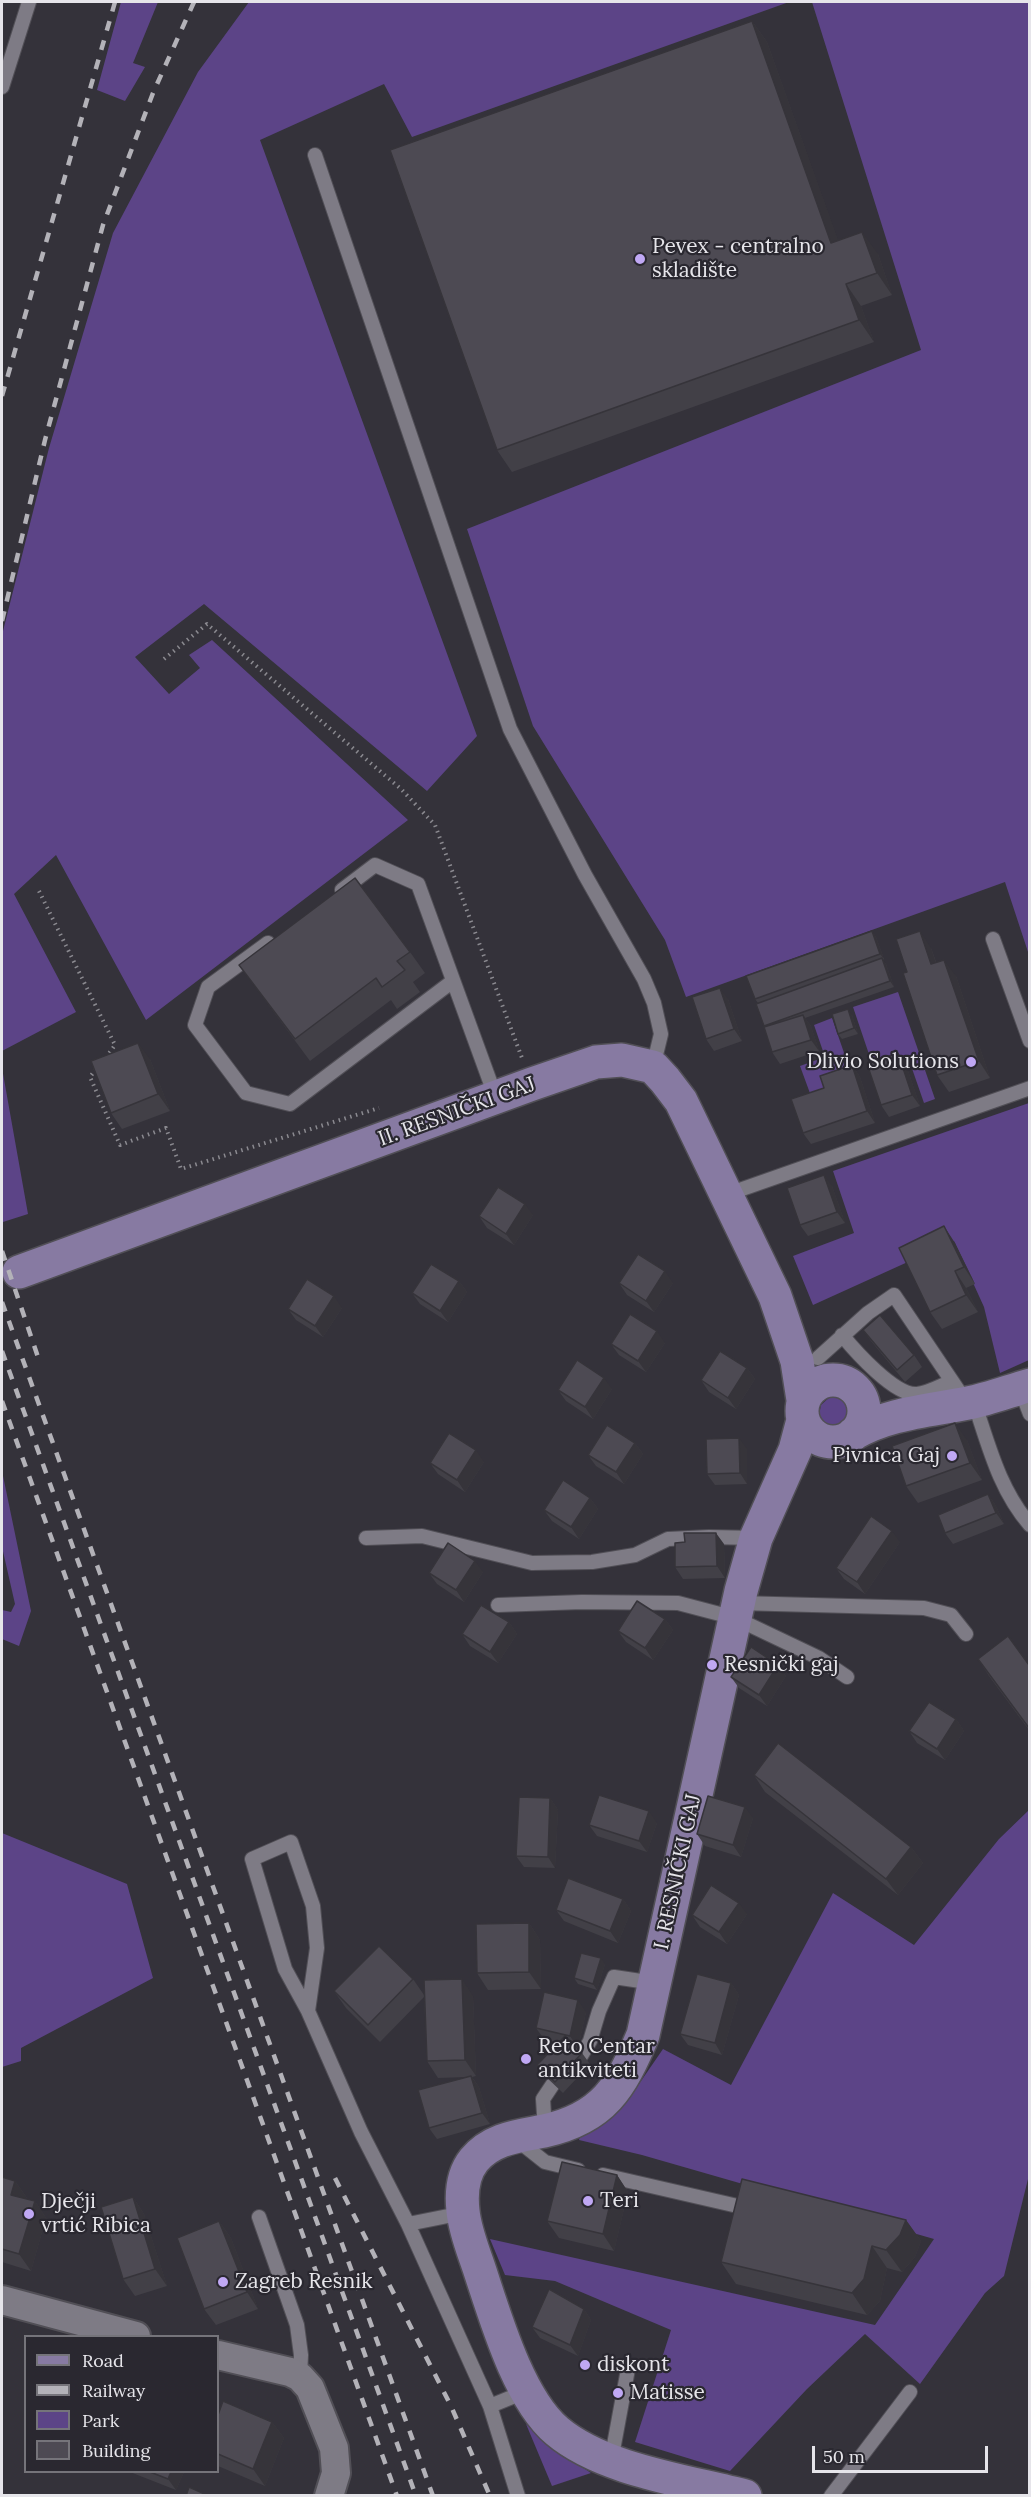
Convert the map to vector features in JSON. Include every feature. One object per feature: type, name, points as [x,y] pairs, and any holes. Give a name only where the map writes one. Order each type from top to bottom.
[{"type":"street","name":"II. RESNIČKI GAJ","points":[[19,1272],[596,1062],[622,1060],[653,1067]]},
{"type":"street","points":[[653,1067],[681,1101],[728,1194],[775,1296],[797,1361],[803,1410],[814,1436],[830,1442],[846,1438],[858,1429],[863,1414],[862,1400],[818,1358],[775,1296]]},
{"type":"street","points":[[803,1410],[814,1386],[832,1380],[849,1386]]},
{"type":"street","name":"I. RESNIČKI GAJ","points":[[849,1386],[882,1404],[910,1412]]},
{"type":"street","name":"I. RESNIČKI GAJ","points":[[775,1495],[805,1464],[846,1438],[879,1421],[965,1395],[1026,1396]]},
{"type":"street","name":"I. RESNIČKI GAJ","points":[[463,2213],[464,2178],[474,2160],[486,2148],[512,2136],[545,2130],[583,2117],[613,2093],[628,2069],[643,2035],[736,1611],[756,1538],[795,1450],[803,1410]]},
{"type":"street","points":[[463,2213],[500,2330],[527,2391],[557,2431],[589,2451],[611,2461],[745,2496]]},
{"type":"street","points":[[2,2300],[129,2335]]},
{"type":"street","points":[[219,2355],[290,2372],[300,2376],[310,2388],[334,2448],[336,2473],[329,2496]]},
{"type":"lane","points":[[2,87],[28,2]]},
{"type":"lane","points":[[315,155],[510,729],[585,875],[644,979],[654,1004],[661,1034],[653,1067]]},
{"type":"lane","points":[[329,899],[375,865],[418,884],[496,1098]]},
{"type":"lane","points":[[282,933],[208,987],[195,1025],[246,1093],[290,1104],[453,981]]},
{"type":"lane","points":[[993,939],[1029,1041]]},
{"type":"lane","points":[[728,1194],[1029,1088]]},
{"type":"lane","points":[[818,1358],[842,1335],[894,1295],[965,1395],[1004,1488],[1015,1508],[1029,1526]]},
{"type":"lane","points":[[842,1335],[872,1369],[903,1390],[916,1394],[965,1395]]},
{"type":"lane","points":[[366,1538],[422,1536],[532,1563],[592,1562],[635,1556],[668,1539],[756,1538]]},
{"type":"lane","points":[[498,1605],[582,1602],[678,1603],[736,1611],[924,1608],[951,1615],[966,1634]]},
{"type":"lane","points":[[736,1611],[819,1658],[847,1677]]},
{"type":"lane","points":[[308,2011],[317,1948],[313,1906],[291,1842],[252,1859],[285,1969],[308,2011],[361,2132],[408,2224],[490,2406],[518,2496]]},
{"type":"lane","points":[[581,2056],[591,2041],[599,2011],[614,1977],[654,1983]]},
{"type":"lane","points":[[545,2130],[543,2099],[554,2084]]},
{"type":"lane","points":[[512,2136],[545,2162],[742,2207]]},
{"type":"lane","points":[[408,2224],[463,2213]]},
{"type":"lane","points":[[259,2217],[297,2325],[301,2355],[300,2376]]},
{"type":"lane","points":[[611,2461],[628,2369]]},
{"type":"lane","points":[[490,2406],[527,2391]]},
{"type":"lane","points":[[831,2496],[910,2392]]},
{"type":"path","points":[[164,659],[207,624],[400,789],[435,825],[532,1084]]},
{"type":"path","points":[[39,891],[115,1046],[90,1077],[120,1145],[166,1128],[181,1169],[385,1106]]},
{"type":"green space","points":[[121,2],[158,2],[133,63],[145,67],[125,101],[97,90]]},
{"type":"green space","points":[[249,2],[789,2],[412,137],[384,84],[260,140],[477,736],[427,791],[204,604],[135,657],[169,694],[200,668],[189,655],[212,640],[408,820],[146,1020],[56,855],[14,894],[76,1012],[2,1051],[2,635],[49,448],[113,233],[198,72]]},
{"type":"green space","points":[[812,2],[1029,2],[1029,955],[1005,882],[686,997],[665,940],[533,726],[467,529],[921,350]]},
{"type":"green space","points":[[898,992],[935,1099],[924,1103],[908,1057],[874,1069],[853,1007]]},
{"type":"green space","points":[[832,1018],[851,1073],[826,1091],[811,1096],[800,1066],[825,1057],[814,1025]]},
{"type":"green space","points":[[2,1068],[28,1214],[3,1222],[2,1217]]},
{"type":"green space","points":[[1029,1103],[1029,1360],[1000,1373],[984,1307],[954,1241],[813,1305],[793,1256],[854,1233],[833,1171]]},
{"type":"green space","points":[[833,1394],[840,1394],[849,1406],[847,1420],[836,1429],[827,1426],[819,1415],[821,1405]]},
{"type":"green space","points":[[2,1471],[31,1611],[19,1646],[2,1639],[2,1610],[11,1612],[15,1604],[2,1547]]},
{"type":"green space","points":[[1029,1810],[1029,2175],[1004,2276],[985,2293],[920,2384],[865,2334],[807,2389],[730,2471],[635,2442],[671,2330],[555,2281],[505,2275],[490,2239],[875,2325],[934,2239],[642,2155],[579,2140],[582,2128],[600,2119],[630,2097],[663,2049],[731,2085],[833,1893],[914,1945],[999,1839]]},
{"type":"green space","points":[[2,1833],[127,1884],[153,1978],[21,2048],[21,2061],[2,2067]]},
{"type":"green space","points":[[526,2424],[555,2449],[591,2473],[552,2486]]},
{"type":"building","name":"Pevex - centralno skladište","points":[[752,21],[831,243],[862,232],[877,273],[846,284],[859,320],[497,450],[390,150]]},
{"type":"building","points":[[355,878],[410,952],[397,961],[405,970],[382,987],[376,978],[295,1039],[239,965]]},
{"type":"building","points":[[872,931],[880,954],[755,999],[746,976]]},
{"type":"building","points":[[920,931],[931,964],[944,960],[979,1061],[937,1075],[903,973],[907,972],[896,939]]},
{"type":"building","points":[[882,958],[890,981],[764,1026],[756,1004]]},
{"type":"building","points":[[720,988],[734,1029],[706,1039],[692,997]]},
{"type":"building","points":[[848,1009],[854,1028],[838,1034],[832,1014]]},
{"type":"building","points":[[803,1015],[811,1040],[772,1052],[764,1027]]},
{"type":"building","points":[[138,1043],[158,1094],[111,1113],[91,1061]]},
{"type":"building","points":[[898,1053],[912,1095],[881,1105],[867,1064]]},
{"type":"building","points":[[852,1065],[867,1111],[803,1133],[791,1099],[824,1088],[820,1076]]},
{"type":"building","points":[[824,1175],[837,1212],[800,1225],[787,1188]]},
{"type":"building","points":[[498,1187],[525,1204],[506,1234],[479,1216]]},
{"type":"building","points":[[944,1226],[964,1267],[955,1271],[966,1295],[930,1312],[899,1248]]},
{"type":"building","points":[[638,1254],[665,1271],[646,1301],[619,1283]]},
{"type":"building","points":[[431,1264],[459,1281],[440,1311],[412,1293]]},
{"type":"building","points":[[307,1279],[334,1296],[315,1326],[288,1309]]},
{"type":"building","points":[[630,1314],[657,1331],[638,1361],[611,1344]]},
{"type":"building","points":[[880,1315],[914,1355],[897,1370],[863,1330]]},
{"type":"building","points":[[720,1351],[747,1368],[728,1398],[701,1380]]},
{"type":"building","points":[[577,1360],[604,1378],[585,1407],[558,1390]]},
{"type":"building","points":[[955,1423],[970,1463],[906,1486],[892,1446]]},
{"type":"building","points":[[607,1425],[635,1443],[616,1472],[588,1455]]},
{"type":"building","points":[[449,1433],[476,1450],[457,1480],[430,1463]]},
{"type":"building","points":[[739,1438],[740,1473],[707,1474],[706,1439]]},
{"type":"building","points":[[563,1480],[590,1498],[571,1527],[544,1510]]},
{"type":"building","points":[[988,1494],[996,1513],[945,1533],[938,1515]]},
{"type":"building","points":[[871,1516],[892,1531],[857,1582],[836,1568]]},
{"type":"building","points":[[684,1533],[716,1533],[717,1566],[675,1567],[675,1543],[685,1542]]},
{"type":"building","points":[[448,1543],[475,1561],[456,1590],[429,1573]]},
{"type":"building","points":[[637,1601],[665,1619],[645,1648],[618,1631]]},
{"type":"building","points":[[481,1605],[509,1622],[490,1652],[462,1634]]},
{"type":"building","points":[[1008,1636],[1029,1665],[1029,1728],[978,1659]]},
{"type":"building","points":[[751,1647],[778,1665],[759,1695],[731,1677]]},
{"type":"building","points":[[929,1702],[956,1719],[937,1749],[909,1731]]},
{"type":"building","points":[[778,1743],[911,1847],[886,1879],[754,1775]]},
{"type":"building","points":[[599,1795],[649,1811],[639,1841],[589,1825]]},
{"type":"building","points":[[708,1796],[745,1807],[733,1845],[697,1834]]},
{"type":"building","points":[[519,1797],[550,1798],[548,1857],[516,1856]]},
{"type":"building","points":[[568,1878],[623,1899],[610,1931],[556,1910]]},
{"type":"building","points":[[711,1885],[739,1903],[719,1932],[692,1915]]},
{"type":"building","points":[[529,1923],[529,1972],[477,1973],[476,1924]]},
{"type":"building","points":[[379,1946],[413,1979],[368,2025],[334,1991]]},
{"type":"building","points":[[581,1953],[601,1958],[593,1984],[574,1978]]},
{"type":"building","points":[[697,1974],[731,1983],[715,2043],[680,2034]]},
{"type":"building","points":[[462,1979],[465,2060],[427,2061],[424,1980]]},
{"type":"building","points":[[544,1992],[578,2000],[570,2036],[536,2028]]},
{"type":"building","points":[[565,2036],[582,2053],[555,2082],[537,2065]]},
{"type":"building","points":[[471,2076],[482,2113],[429,2128],[418,2090]]},
{"type":"building","points":[[562,2162],[617,2175],[603,2234],[547,2221]]},
{"type":"building","points":[[2,2177],[15,2181],[11,2195],[35,2201],[19,2254],[2,2249]]},
{"type":"building","points":[[742,2179],[906,2220],[900,2235],[886,2250],[872,2246],[864,2279],[852,2293],[721,2262]]},
{"type":"building","points":[[133,2197],[155,2269],[123,2279],[101,2207]]},
{"type":"building","name":"Zagreb Resnik","points":[[219,2221],[247,2292],[204,2309],[177,2238]]},
{"type":"building","points":[[549,2289],[584,2309],[570,2345],[532,2327]]},
{"type":"building","points":[[223,2401],[272,2422],[253,2469],[219,2454],[219,2412]]},
{"type":"building","points":[[153,2473],[171,2473],[168,2479]]},
{"type":"building","points":[[189,2487],[209,2496],[186,2496]]},
{"type":"railway","points":[[2,396],[115,2]]},
{"type":"railway","points":[[2,621],[45,440],[103,225],[153,93],[194,2]]},
{"type":"railway","points":[[2,1251],[38,1357]]},
{"type":"railway","points":[[2,1302],[433,2496]]},
{"type":"railway","points":[[2,1351],[416,2496]]},
{"type":"railway","points":[[2,1401],[397,2496]]},
{"type":"railway","points":[[335,2178],[451,2406],[490,2496]]},
{"type":"place","name":"Pevex - centralno skladište","points":[[640,259]]},
{"type":"place","name":"Dlivio Solutions","points":[[971,1062]]},
{"type":"place","name":"Pivnica Gaj","points":[[952,1456]]},
{"type":"place","name":"Resnički gaj","points":[[712,1665]]},
{"type":"place","name":"Reto Centar antikviteti","points":[[526,2059]]},
{"type":"place","name":"Teri","points":[[588,2201]]},
{"type":"place","name":"Dječji vrtić Ribica","points":[[29,2214]]},
{"type":"place","name":"Zagreb Resnik","points":[[223,2282]]},
{"type":"place","name":"diskont","points":[[585,2365]]},
{"type":"place","name":"Matisse","points":[[618,2393]]}]
